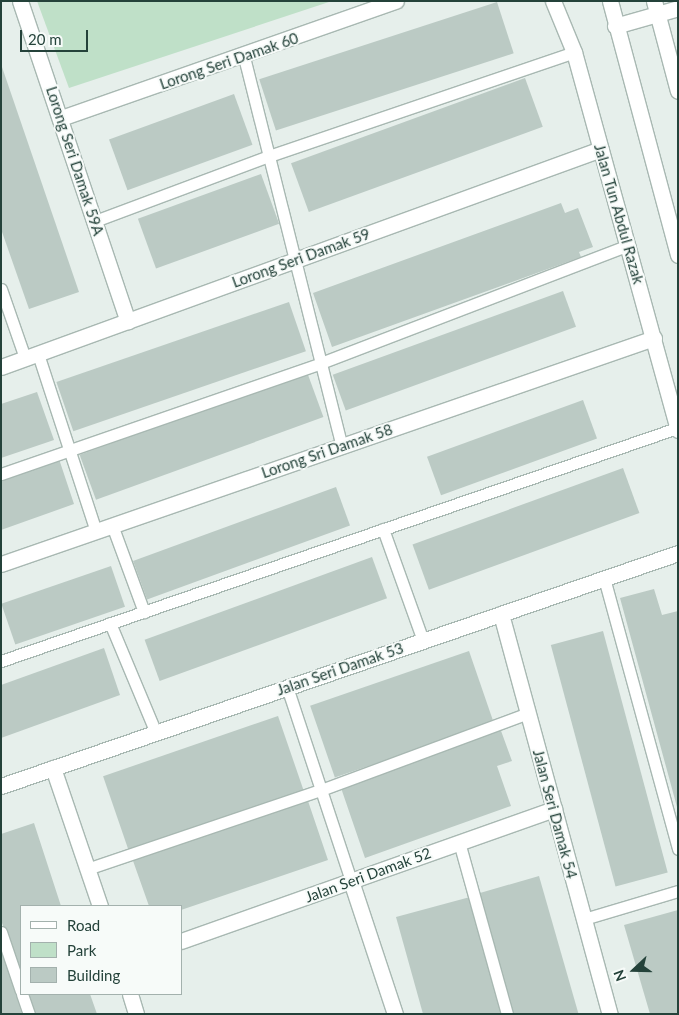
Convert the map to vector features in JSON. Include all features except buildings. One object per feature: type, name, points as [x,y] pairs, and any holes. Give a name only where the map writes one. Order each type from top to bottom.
[{"type":"street","name":"Lorong Seri Damak 59A","points":[[20,1],[128,321]]},
{"type":"street","name":"Lorong Seri Damak 60","points":[[61,118],[244,57],[396,1]]},
{"type":"street","name":"Jalan Tun Abdul Razak","points":[[553,1],[574,52],[629,245],[677,429]]},
{"type":"street","points":[[610,1],[615,26],[678,256]]},
{"type":"street","points":[[615,26],[655,8],[678,8]]},
{"type":"street","points":[[655,8],[678,91]]},
{"type":"street","name":"Lorong Seri Damak 59","points":[[1,367],[601,149]]},
{"type":"street","name":"Lorong Sri Damak 58","points":[[1,564],[654,338]]},
{"type":"street","name":"Jalan Seri Damak 53","points":[[1,786],[678,552]]},
{"type":"street","name":"Jalan Seri Damak 54","points":[[501,614],[610,1014]]},
{"type":"street","points":[[53,768],[100,905]]},
{"type":"street","name":"Jalan Seri Damak 52","points":[[182,941],[554,809]]},
{"type":"street","points":[[351,881],[395,1014]]},
{"type":"street","points":[[130,995],[136,1014]]},
{"type":"lane","points":[[95,221],[269,156],[574,52]]},
{"type":"lane","points":[[244,57],[342,446]]},
{"type":"lane","points":[[1,474],[321,363],[629,245]]},
{"type":"lane","points":[[1,289],[70,451],[96,531]]},
{"type":"lane","points":[[1,661],[677,429]]},
{"type":"lane","points":[[112,526],[144,612]]},
{"type":"lane","points":[[383,529],[422,641]]},
{"type":"lane","points":[[604,578],[678,849]]},
{"type":"lane","points":[[110,623],[156,733]]},
{"type":"lane","points":[[287,687],[351,881]]},
{"type":"lane","points":[[87,869],[320,790],[528,713]]},
{"type":"lane","points":[[459,842],[507,1014]]},
{"type":"lane","points":[[584,919],[678,891]]},
{"type":"lane","points":[[1,932],[20,986]]},
{"type":"lane","points":[[23,995],[29,1014]]},
{"type":"green space","points":[[37,1],[332,1],[69,88]]}]
